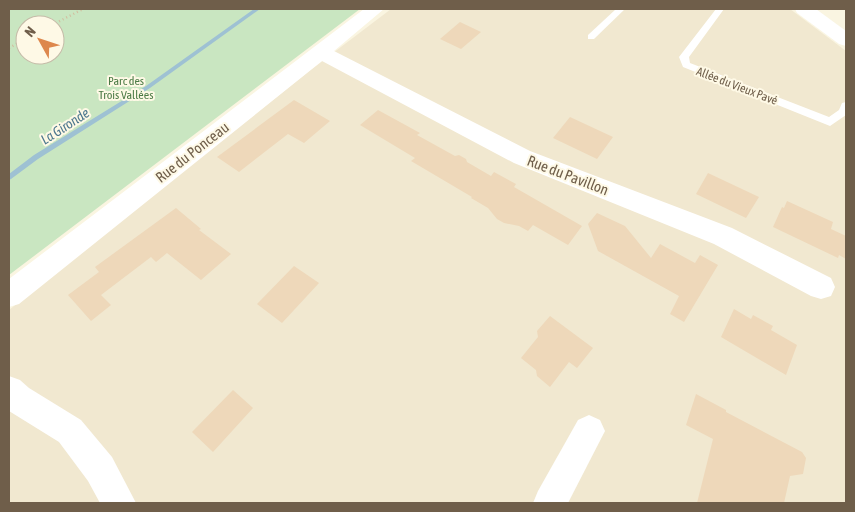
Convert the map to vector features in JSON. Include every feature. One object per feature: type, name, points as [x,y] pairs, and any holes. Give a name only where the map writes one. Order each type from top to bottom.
[{"type":"street","name":"Rue du Ponceau","points":[[9,295],[375,9]]},
{"type":"street","points":[[804,9],[846,40]]},
{"type":"street","name":"Rue du Pavillon","points":[[320,52],[522,157],[724,236],[821,287]]},
{"type":"street","points":[[9,391],[70,430],[100,468],[119,503]]},
{"type":"street","points":[[550,503],[589,431]]},
{"type":"lane","points":[[591,37],[621,9]]},
{"type":"lane","name":"Allée du Vieux Pavé","points":[[720,9],[684,57],[686,65],[830,122],[843,112],[846,105]]},
{"type":"path","points":[[65,18],[83,9]]},
{"type":"shaded area","points":[[391,9],[790,9],[846,51],[846,503],[9,503],[9,310],[308,72]]},
{"type":"green space","name":"Parc des Trois Vallées","points":[[9,9],[360,9],[9,275]]},
{"type":"building","points":[[460,22],[481,32],[461,49],[440,39]]},
{"type":"building","points":[[294,100],[330,121],[304,143],[288,134],[239,172],[217,157]]},
{"type":"building","points":[[378,110],[420,133],[417,135],[455,156],[459,155],[466,159],[467,162],[491,176],[494,172],[516,184],[514,187],[582,226],[568,245],[533,225],[528,231],[519,226],[504,223],[497,219],[488,208],[472,197],[411,161],[415,158],[360,125]]},
{"type":"building","points":[[570,117],[613,137],[597,159],[553,138]]},
{"type":"building","points":[[708,173],[759,197],[746,218],[696,194]]},
{"type":"building","points":[[787,201],[833,222],[831,229],[846,236],[846,259],[839,255],[838,258],[773,227],[782,207],[784,208]]},
{"type":"building","points":[[176,208],[201,229],[199,230],[231,254],[201,280],[167,253],[156,262],[151,257],[101,295],[111,305],[91,321],[68,295],[99,272],[95,267]]},
{"type":"building","points":[[597,213],[625,226],[651,258],[660,244],[695,263],[700,255],[718,265],[684,322],[670,314],[679,296],[598,251],[588,224]]},
{"type":"building","points":[[294,266],[319,283],[282,323],[257,304]]},
{"type":"building","points":[[734,309],[751,319],[753,315],[773,326],[771,330],[797,345],[786,375],[721,337]]},
{"type":"building","points":[[550,316],[593,348],[577,368],[569,362],[550,387],[537,376],[536,370],[521,358],[538,337],[537,331]]},
{"type":"building","points":[[233,390],[253,408],[213,452],[192,432]]},
{"type":"building","points":[[696,394],[802,452],[806,458],[803,474],[790,476],[784,503],[697,503],[713,439],[686,425]]},
{"type":"waterway","name":"La Gironde","points":[[9,177],[36,157],[148,87],[257,9]]}]
